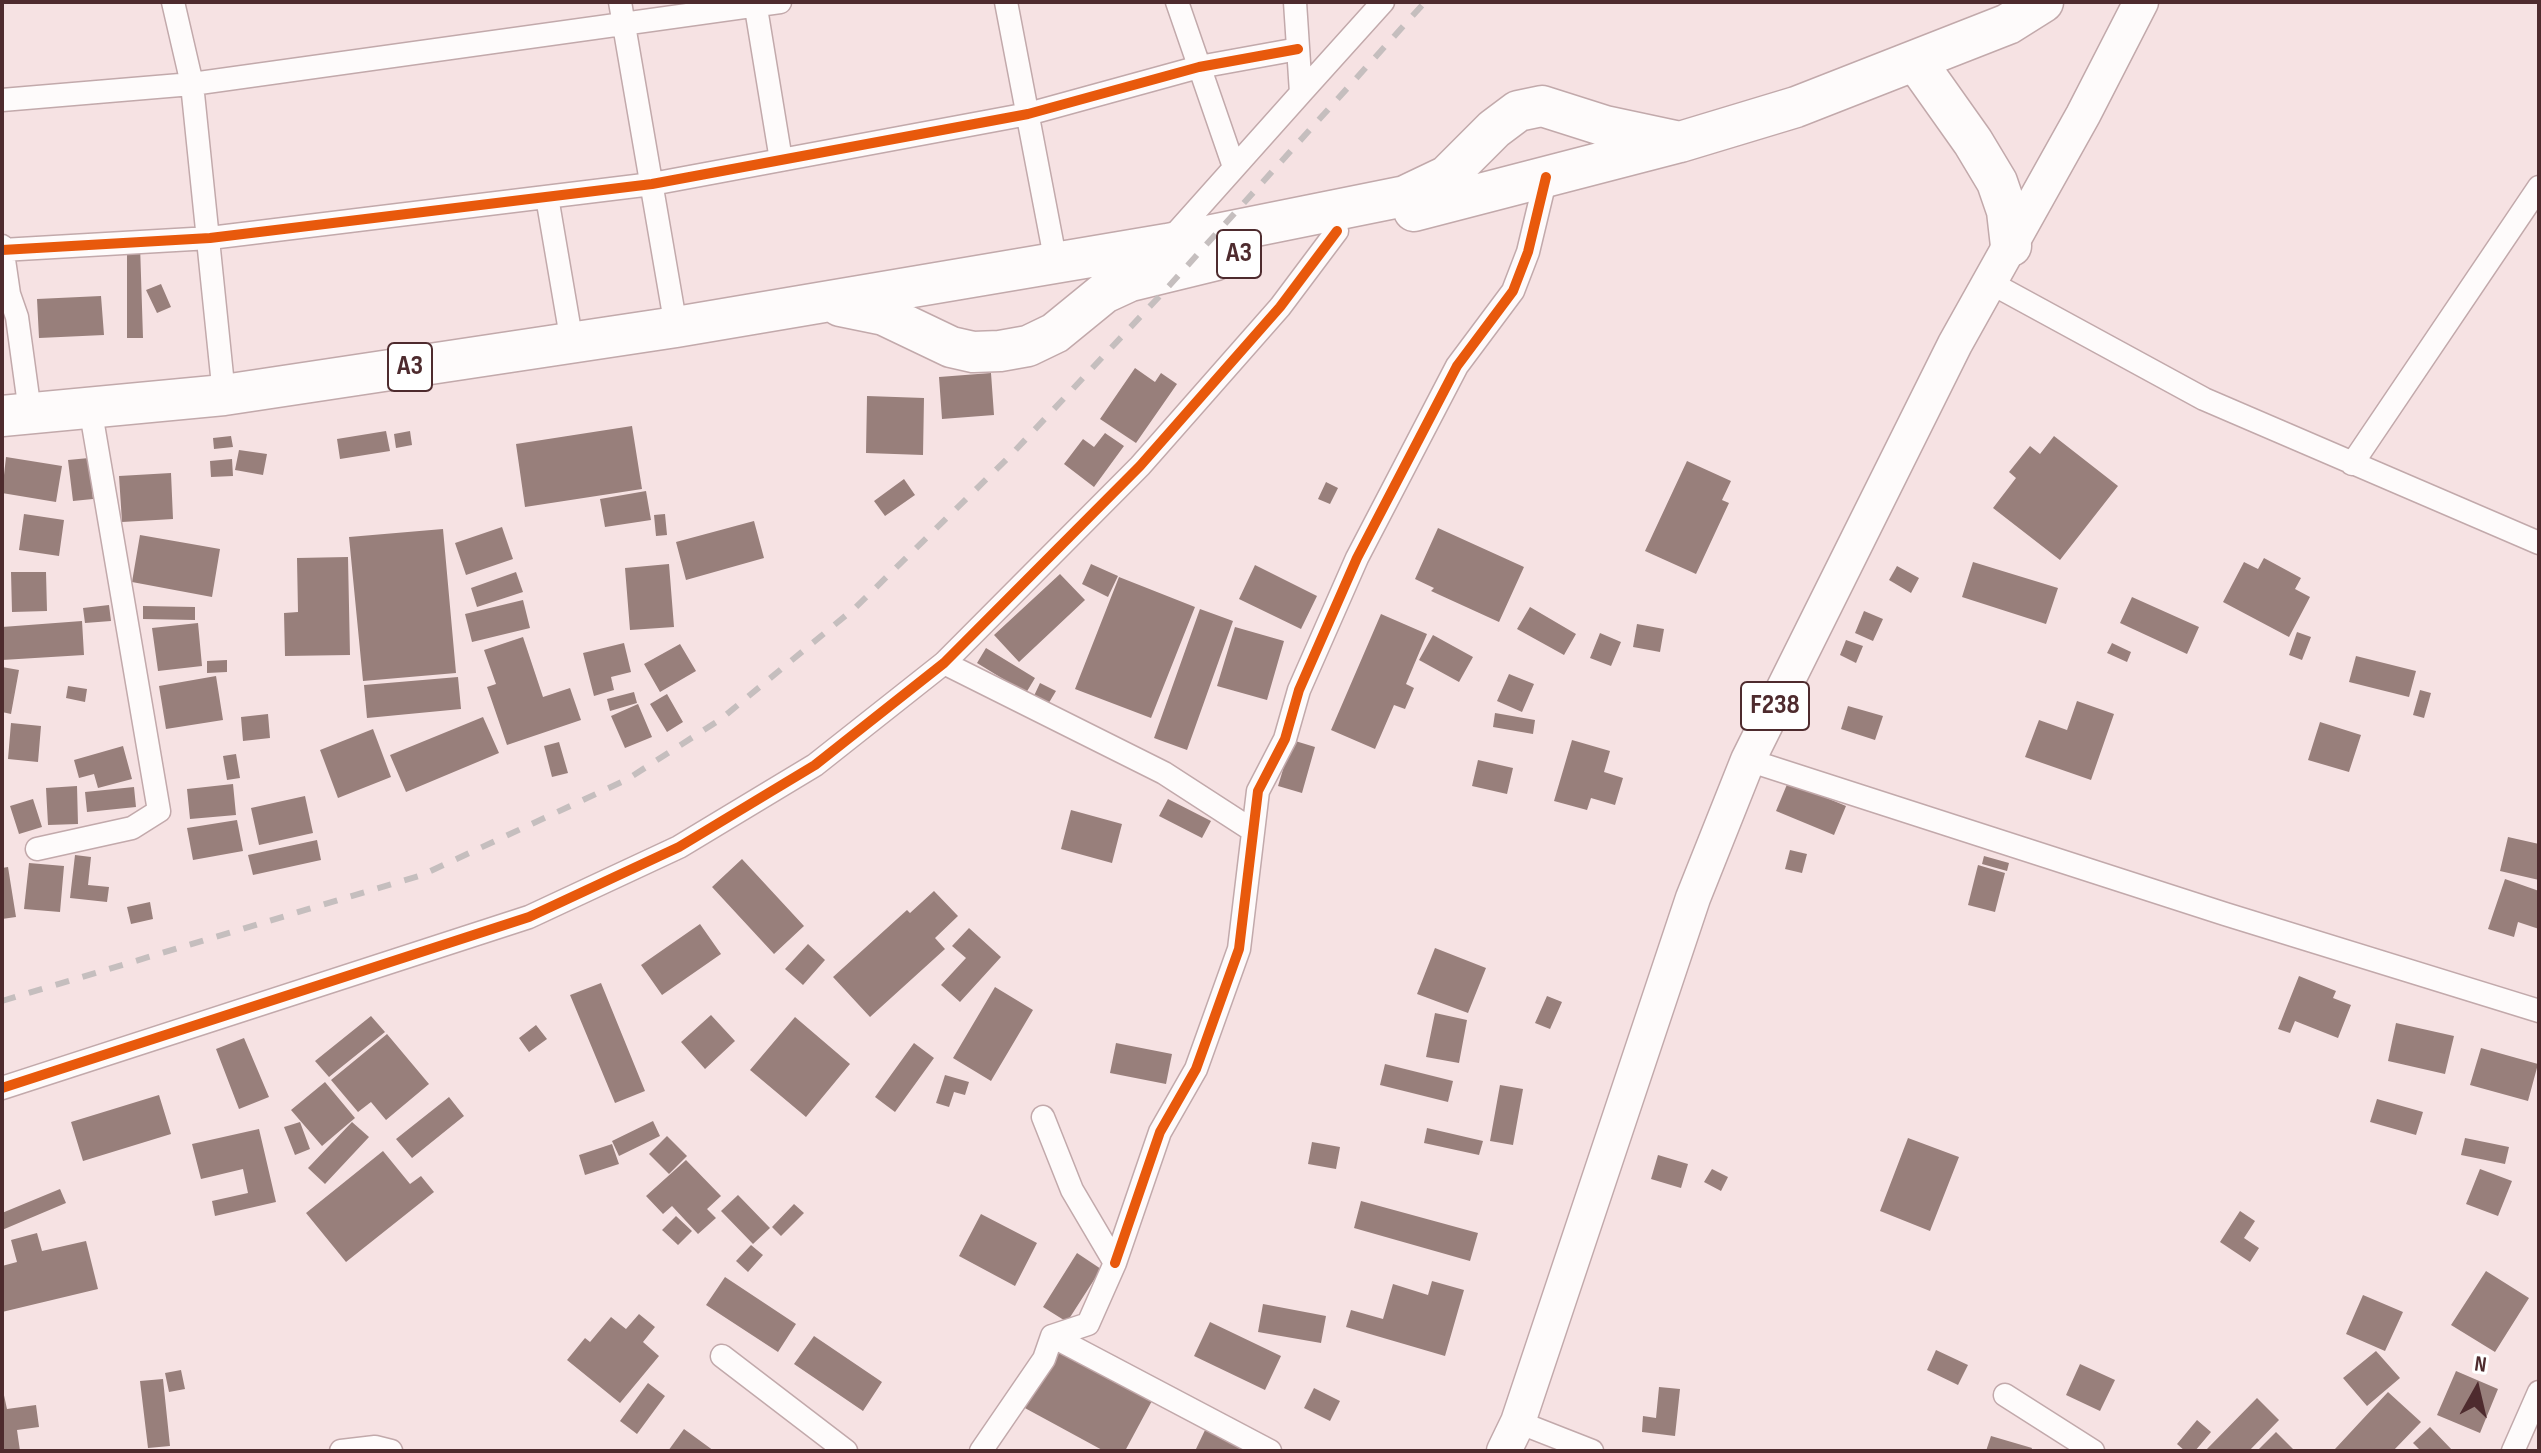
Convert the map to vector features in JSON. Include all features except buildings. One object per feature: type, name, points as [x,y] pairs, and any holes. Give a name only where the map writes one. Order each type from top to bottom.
[{"type":"highway","name":"A3","points":[[816,303],[884,315],[951,347],[973,352],[1028,346],[1055,333],[1104,293],[1130,281],[1680,142],[1796,107],[1917,63],[2008,24],[2043,2]]},
{"type":"highway","points":[[1917,63],[1997,182],[2007,211],[2011,246]]},
{"type":"highway","name":"A3","points":[[16,414],[224,395],[676,327],[1167,244],[1405,196],[1447,176],[1494,129],[1518,111],[1542,106],[1605,126],[1680,142]]},
{"type":"main road","name":"F238","points":[[1511,1436],[1693,898],[1748,760],[1955,344],[1991,283],[2141,2]]},
{"type":"street","points":[[173,2],[192,84],[224,395]]},
{"type":"street","points":[[2,100],[192,84],[622,12],[780,2]]},
{"type":"street","points":[[1006,2],[1056,263]]},
{"type":"street","points":[[1177,2],[1234,167]]},
{"type":"street","points":[[1295,2],[1301,93]]},
{"type":"street","points":[[1167,244],[1383,2]]},
{"type":"street","points":[[756,4],[781,160]]},
{"type":"street","points":[[622,12],[676,327]]},
{"type":"street","points":[[16,414],[17,317],[9,294],[2,249],[210,238],[652,184],[1028,114],[1199,67],[1298,49]]},
{"type":"street","points":[[1052,1336],[1088,1324],[1115,1263],[1160,1132],[1196,1069],[1239,949],[1258,791],[1285,739],[1299,690],[1357,558],[1457,366],[1513,291],[1528,252],[1546,177]]},
{"type":"street","points":[[2352,464],[2539,187]]},
{"type":"street","points":[[547,197],[572,343]]},
{"type":"street","points":[[2,1088],[529,917],[679,847],[802,773],[944,663],[1140,466],[1280,307],[1337,231]]},
{"type":"street","points":[[1991,283],[2204,399],[2539,543]]},
{"type":"street","points":[[37,849],[132,828],[159,811],[90,407]]},
{"type":"street","points":[[944,663],[1164,773],[1252,830]]},
{"type":"street","points":[[1748,760],[2539,1011]]},
{"type":"street","points":[[1043,1117],[1072,1190],[1115,1263]]},
{"type":"street","points":[[981,1451],[1044,1359],[1052,1336]]},
{"type":"street","points":[[1052,1336],[1270,1451]]},
{"type":"street","points":[[722,1356],[846,1451]]},
{"type":"street","points":[[2513,1451],[2539,1394]]},
{"type":"street","points":[[2005,1395],[2093,1451]]},
{"type":"street","points":[[1511,1436],[1592,1451]]},
{"type":"street","points":[[341,1451],[375,1447],[391,1451]]},
{"type":"railway","points":[[2,1001],[422,875],[626,780],[721,719],[856,607],[1010,456],[1169,286],[1425,2]]},
{"type":"cycle path","points":[[2,250],[210,238],[652,184],[1028,114],[1199,67],[1298,49]]},
{"type":"cycle path","points":[[1115,1263],[1160,1132],[1196,1069],[1239,949],[1258,791],[1285,739],[1299,690],[1357,558],[1457,366],[1513,291],[1528,252],[1546,177]]},
{"type":"cycle path","points":[[2,1088],[529,917],[679,847],[815,765],[944,663],[1140,466],[1280,307],[1337,231]]}]
